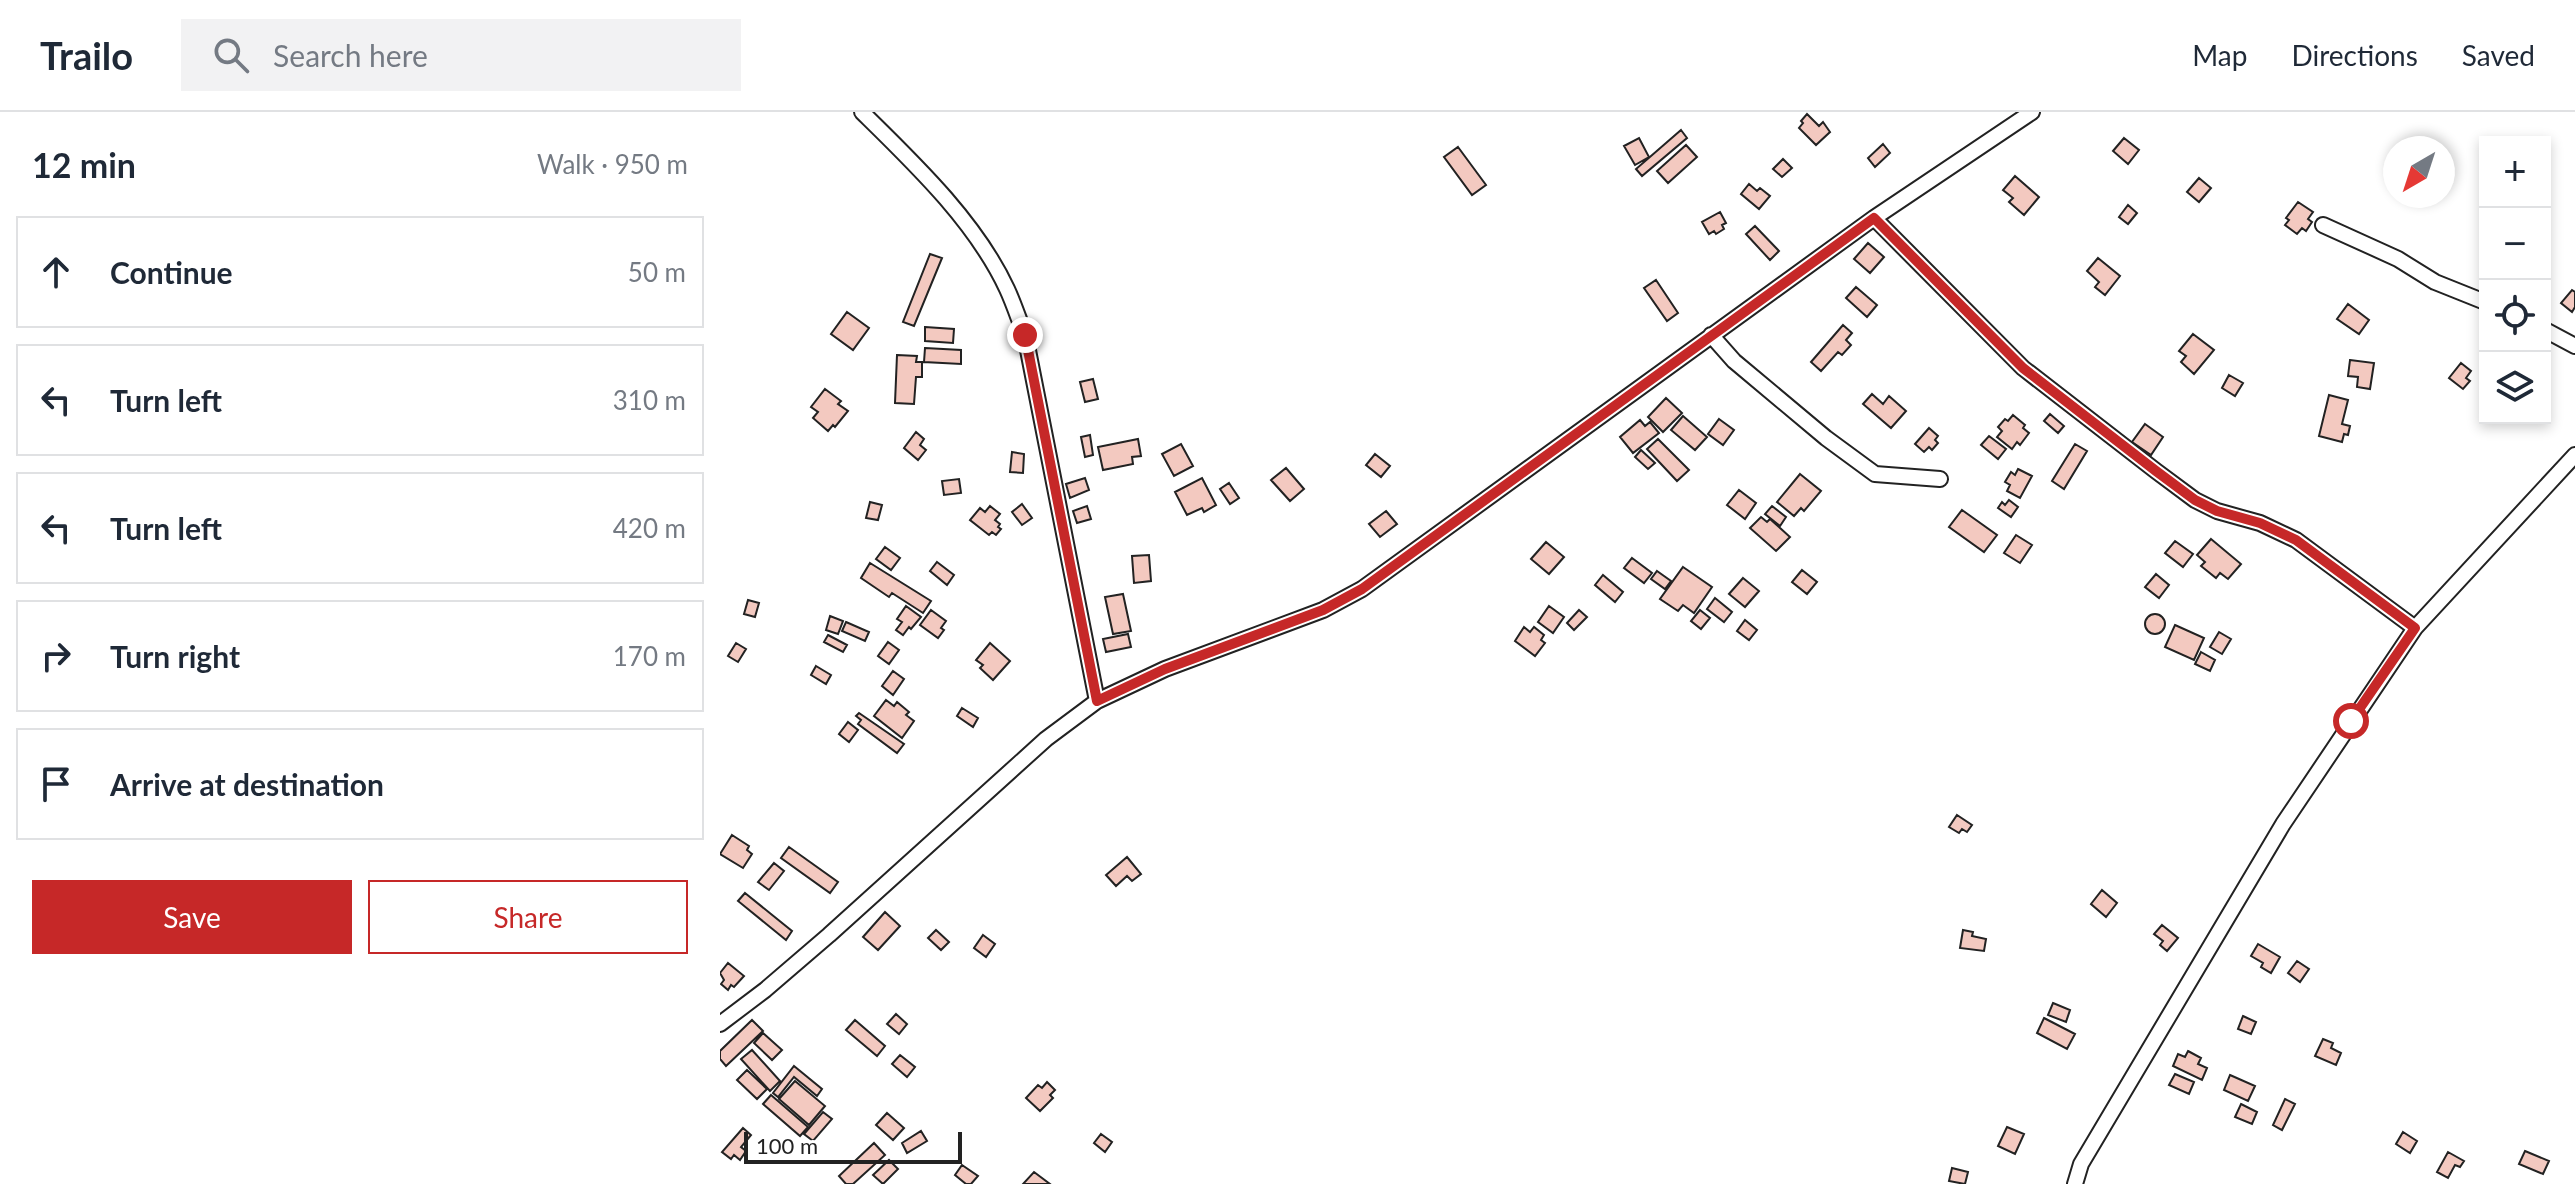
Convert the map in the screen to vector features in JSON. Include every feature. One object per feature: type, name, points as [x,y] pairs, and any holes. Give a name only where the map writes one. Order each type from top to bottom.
[{"type":"street","points":[[862,112],[910,159],[964,220],[1006,286],[1025,335],[1097,701]]},
{"type":"street","points":[[720,1024],[829,935],[1046,739],[1097,701],[1165,669],[1323,610],[1362,589],[1874,218],[2032,112]]},
{"type":"street","points":[[1874,218],[2023,368],[2156,471],[2206,506],[2270,526],[2296,540],[2415,628]]},
{"type":"street","points":[[2323,225],[2398,259],[2435,282],[2479,300]]},
{"type":"street","points":[[2551,333],[2575,346]]},
{"type":"street","points":[[1711,335],[1734,361],[1826,438],[1875,474],[1940,479]]},
{"type":"street","points":[[2075,1184],[2081,1164],[2283,824],[2415,628],[2575,455]]},
{"type":"building","points":[[1807,114],[1819,126],[1823,122],[1830,132],[1816,145],[1799,128]]},
{"type":"building","points":[[1681,130],[1687,138],[1642,176],[1636,169]]},
{"type":"building","points":[[1639,138],[1649,157],[1635,165],[1624,146]]},
{"type":"building","points":[[2124,138],[2139,150],[2128,164],[2113,151]]},
{"type":"building","points":[[1883,144],[1890,153],[1875,167],[1868,158]]},
{"type":"building","points":[[1686,145],[1697,157],[1668,183],[1657,171]]},
{"type":"building","points":[[1458,147],[1486,185],[1472,195],[1444,157]]},
{"type":"building","points":[[1783,159],[1792,168],[1782,177],[1773,169]]},
{"type":"building","points":[[2015,176],[2039,197],[2024,215],[2009,202],[2013,198],[2003,190]]},
{"type":"building","points":[[2199,178],[2211,188],[2199,202],[2187,192]]},
{"type":"building","points":[[1749,184],[1770,196],[1759,209],[1741,194]]},
{"type":"building","points":[[2298,202],[2313,212],[2308,219],[2312,222],[2306,231],[2302,228],[2297,234],[2285,225],[2289,220],[2286,218]]},
{"type":"building","points":[[2128,205],[2137,213],[2128,224],[2119,217]]},
{"type":"building","points":[[1720,212],[1726,223],[1722,225],[1724,229],[1709,234],[1702,222]]},
{"type":"building","points":[[1755,226],[1779,251],[1770,260],[1746,234]]},
{"type":"building","points":[[1868,243],[1884,257],[1870,273],[1854,259]]},
{"type":"building","points":[[930,254],[942,258],[914,326],[903,322]]},
{"type":"building","points":[[2098,258],[2120,276],[2105,295],[2095,287],[2099,282],[2087,271]]},
{"type":"building","points":[[1656,280],[1678,313],[1667,321],[1644,288]]},
{"type":"building","points":[[1856,287],[1877,305],[1867,317],[1846,298]]},
{"type":"building","points":[[2572,290],[2575,292],[2575,307],[2572,312],[2561,303]]},
{"type":"building","points":[[2348,304],[2369,320],[2359,334],[2337,319]]},
{"type":"building","points":[[847,312],[869,328],[853,350],[831,334]]},
{"type":"building","points":[[1843,325],[1852,333],[1846,340],[1851,345],[1842,355],[1838,352],[1821,371],[1811,362]]},
{"type":"building","points":[[925,327],[954,329],[953,343],[925,341]]},
{"type":"building","points":[[2193,334],[2214,350],[2194,374],[2181,362],[2186,356],[2179,351]]},
{"type":"building","points":[[925,348],[961,350],[961,364],[924,362]]},
{"type":"building","points":[[897,355],[917,356],[916,362],[922,362],[922,377],[916,377],[914,404],[895,403]]},
{"type":"building","points":[[2350,360],[2374,363],[2370,389],[2357,387],[2358,377],[2348,376]]},
{"type":"building","points":[[2461,363],[2471,371],[2466,378],[2470,381],[2463,389],[2449,378]]},
{"type":"building","points":[[2229,375],[2243,383],[2235,396],[2222,388]]},
{"type":"building","points":[[1093,379],[1098,399],[1085,402],[1080,382]]},
{"type":"building","points":[[825,389],[848,411],[828,431],[813,418],[818,412],[811,407]]},
{"type":"building","points":[[1872,394],[1883,404],[1889,396],[1906,411],[1891,428],[1863,404]]},
{"type":"building","points":[[2329,395],[2348,400],[2342,424],[2350,426],[2342,442],[2319,436]]},
{"type":"building","points":[[1666,398],[1682,413],[1663,432],[1648,417]]},
{"type":"building","points":[[2050,414],[2064,426],[2058,433],[2044,421]]},
{"type":"building","points":[[2013,415],[2029,433],[2020,445],[2017,442],[2012,449],[1997,437],[2002,431],[1998,427]]},
{"type":"building","points":[[1683,416],[1707,437],[1695,450],[1671,430]]},
{"type":"building","points":[[1719,419],[1734,430],[1723,445],[1708,434]]},
{"type":"building","points":[[1640,420],[1645,426],[1650,422],[1659,433],[1633,453],[1620,437]]},
{"type":"building","points":[[2145,424],[2163,437],[2151,455],[2132,442]]},
{"type":"building","points":[[1929,428],[1938,436],[1935,440],[1938,443],[1932,450],[1929,447],[1924,452],[1915,444]]},
{"type":"building","points":[[916,432],[924,439],[920,445],[926,450],[918,460],[904,448]]},
{"type":"building","points":[[1090,435],[1093,455],[1085,457],[1081,437]]},
{"type":"building","points":[[1989,436],[2006,449],[1998,459],[1981,445]]},
{"type":"building","points":[[1138,439],[1141,456],[1132,457],[1133,464],[1103,470],[1098,447]]},
{"type":"building","points":[[1658,439],[1689,470],[1677,481],[1647,449]]},
{"type":"building","points":[[1181,444],[1193,466],[1174,476],[1162,454]]},
{"type":"building","points":[[2075,444],[2087,451],[2064,489],[2052,481]]},
{"type":"building","points":[[1641,450],[1655,463],[1648,469],[1635,457]]},
{"type":"building","points":[[1012,452],[1024,454],[1023,473],[1010,472]]},
{"type":"building","points":[[1375,454],[1390,466],[1381,477],[1366,465]]},
{"type":"building","points":[[1286,468],[1304,489],[1290,501],[1271,480]]},
{"type":"building","points":[[2018,469],[2032,476],[2020,498],[2007,491],[2010,485],[2005,482],[2011,472],[2015,475]]},
{"type":"building","points":[[1800,474],[1821,491],[1804,511],[1801,508],[1794,516],[1777,502]]},
{"type":"building","points":[[1085,478],[1089,490],[1070,498],[1066,484]]},
{"type":"building","points":[[1202,478],[1216,505],[1204,512],[1202,508],[1187,515],[1175,492]]},
{"type":"building","points":[[959,479],[961,493],[944,495],[942,481]]},
{"type":"building","points":[[1229,483],[1239,498],[1230,504],[1220,489]]},
{"type":"building","points":[[1739,490],[1756,503],[1745,519],[1727,505]]},
{"type":"building","points":[[2009,500],[2018,507],[2011,517],[1998,508],[2002,502],[2005,505]]},
{"type":"building","points":[[870,502],[882,505],[878,520],[866,518]]},
{"type":"building","points":[[1022,504],[1032,518],[1022,525],[1012,512]]},
{"type":"building","points":[[990,506],[1000,514],[995,520],[1001,529],[996,535],[992,532],[989,535],[970,520],[980,508],[985,512]]},
{"type":"building","points":[[1087,506],[1091,519],[1077,523],[1073,511]]},
{"type":"building","points":[[1772,506],[1786,517],[1780,526],[1765,514]]},
{"type":"building","points":[[1962,510],[1997,535],[1984,552],[1949,527]]},
{"type":"building","points":[[1386,511],[1397,524],[1380,537],[1369,524]]},
{"type":"building","points":[[1761,517],[1767,522],[1770,519],[1790,537],[1776,551],[1750,528]]},
{"type":"building","points":[[2016,535],[2032,545],[2020,563],[2004,553]]},
{"type":"building","points":[[2211,539],[2241,564],[2228,579],[2220,573],[2216,578],[2201,566],[2205,562],[2197,555]]},
{"type":"building","points":[[2175,541],[2193,554],[2183,567],[2165,553]]},
{"type":"building","points":[[1546,542],[1564,557],[1549,574],[1531,559]]},
{"type":"building","points":[[885,547],[900,558],[891,570],[876,559]]},
{"type":"building","points":[[1149,555],[1151,581],[1134,583],[1132,556]]},
{"type":"building","points":[[1632,558],[1652,573],[1644,583],[1624,568]]},
{"type":"building","points":[[937,562],[954,575],[947,585],[930,571]]},
{"type":"building","points":[[870,563],[931,601],[923,613],[892,593],[889,597],[861,578]]},
{"type":"building","points":[[1683,567],[1712,587],[1694,613],[1683,605],[1678,611],[1660,599]]},
{"type":"building","points":[[1802,570],[1817,582],[1807,594],[1792,582]]},
{"type":"building","points":[[1657,571],[1671,581],[1665,589],[1651,579]]},
{"type":"building","points":[[2156,574],[2169,585],[2159,598],[2145,587]]},
{"type":"building","points":[[1603,575],[1623,592],[1615,602],[1595,585]]},
{"type":"building","points":[[1743,578],[1759,591],[1745,607],[1729,594]]},
{"type":"building","points":[[1123,594],[1131,631],[1113,634],[1105,597]]},
{"type":"building","points":[[1715,598],[1732,612],[1724,622],[1707,609]]},
{"type":"building","points":[[748,600],[759,603],[755,617],[744,614]]},
{"type":"building","points":[[906,606],[921,617],[903,635],[896,630],[902,622],[897,619]]},
{"type":"building","points":[[1549,606],[1564,617],[1553,633],[1538,622]]},
{"type":"building","points":[[931,610],[946,621],[938,638],[920,625]]},
{"type":"building","points":[[1579,610],[1587,617],[1574,630],[1567,623]]},
{"type":"building","points":[[1700,610],[1710,618],[1701,629],[1691,621]]},
{"type":"building","points":[[2155,614],[2162,617],[2165,624],[2162,631],[2155,634],[2148,631],[2145,624],[2148,617]]},
{"type":"building","points":[[830,616],[843,621],[838,634],[826,630]]},
{"type":"building","points":[[1745,620],[1757,630],[1749,640],[1737,631]]},
{"type":"building","points":[[846,622],[869,632],[865,641],[842,631]]},
{"type":"building","points":[[2175,625],[2204,638],[2194,660],[2165,647]]},
{"type":"building","points":[[1524,627],[1530,632],[1534,627],[1544,635],[1541,640],[1545,643],[1535,656],[1515,641]]},
{"type":"building","points":[[2219,632],[2231,639],[2222,654],[2210,647]]},
{"type":"building","points":[[1128,634],[1131,647],[1106,652],[1103,639]]},
{"type":"building","points":[[828,635],[847,645],[843,652],[824,642]]},
{"type":"building","points":[[888,642],[899,650],[889,664],[878,656]]},
{"type":"building","points":[[736,643],[746,649],[738,662],[728,656]]},
{"type":"building","points":[[990,643],[1010,661],[993,680],[976,660]]},
{"type":"building","points":[[2201,652],[2215,660],[2210,671],[2195,664]]},
{"type":"building","points":[[816,666],[831,675],[826,684],[811,675]]},
{"type":"building","points":[[893,671],[904,679],[893,695],[882,686]]},
{"type":"building","points":[[886,700],[894,706],[897,702],[914,721],[902,738],[874,716]]},
{"type":"building","points":[[962,708],[978,718],[973,727],[957,716]]},
{"type":"building","points":[[859,713],[904,744],[897,753],[858,724],[861,720],[856,716]]},
{"type":"building","points":[[848,722],[858,730],[849,742],[839,734]]},
{"type":"building","points":[[1957,815],[1972,825],[1967,832],[1962,829],[1959,833],[1949,827]]},
{"type":"building","points":[[732,835],[749,846],[747,850],[752,854],[743,868],[720,854]]},
{"type":"building","points":[[789,847],[838,882],[830,893],[781,858]]},
{"type":"building","points":[[1127,857],[1141,874],[1132,881],[1127,876],[1116,886],[1106,875]]},
{"type":"building","points":[[774,863],[784,871],[769,890],[758,882]]},
{"type":"building","points":[[2102,890],[2117,903],[2106,917],[2091,904]]},
{"type":"building","points":[[745,893],[792,931],[786,940],[738,901]]},
{"type":"building","points":[[885,912],[900,926],[878,950],[863,937]]},
{"type":"building","points":[[2162,925],[2178,938],[2167,951],[2160,945],[2163,941],[2154,934]]},
{"type":"building","points":[[936,930],[949,942],[941,950],[928,938]]},
{"type":"building","points":[[1963,930],[1986,939],[1984,951],[1960,948]]},
{"type":"building","points":[[983,935],[995,944],[986,957],[974,948]]},
{"type":"building","points":[[2258,944],[2280,957],[2271,973],[2261,967],[2263,963],[2251,956]]},
{"type":"building","points":[[2297,961],[2309,969],[2300,982],[2288,973]]},
{"type":"building","points":[[728,963],[744,976],[728,990],[721,984],[724,980],[720,973]]},
{"type":"building","points":[[2053,1003],[2070,1010],[2066,1022],[2048,1015]]},
{"type":"building","points":[[896,1014],[907,1024],[899,1034],[887,1024]]},
{"type":"building","points":[[2243,1016],[2256,1022],[2251,1034],[2238,1029]]},
{"type":"building","points":[[2044,1018],[2075,1034],[2067,1049],[2037,1033]]},
{"type":"building","points":[[752,1020],[763,1031],[726,1066],[720,1059],[720,1051]]},
{"type":"building","points":[[855,1020],[885,1046],[877,1056],[846,1030]]},
{"type":"building","points":[[763,1033],[782,1050],[772,1060],[754,1043]]},
{"type":"building","points":[[2323,1039],[2333,1043],[2331,1048],[2341,1053],[2336,1065],[2315,1056]]},
{"type":"building","points":[[752,1050],[780,1081],[770,1091],[741,1059]]},
{"type":"building","points":[[2188,1051],[2201,1058],[2198,1064],[2207,1068],[2202,1080],[2173,1066],[2178,1054],[2185,1057]]},
{"type":"building","points":[[900,1055],[915,1067],[907,1077],[892,1064]]},
{"type":"building","points":[[794,1066],[822,1089],[817,1096],[794,1077],[778,1097],[773,1093]]},
{"type":"building","points":[[747,1070],[767,1089],[757,1099],[737,1080]]},
{"type":"building","points":[[2175,1074],[2194,1082],[2189,1094],[2169,1085]]},
{"type":"building","points":[[2230,1075],[2255,1086],[2248,1101],[2224,1090]]},
{"type":"building","points":[[795,1081],[825,1106],[809,1125],[779,1099]]},
{"type":"building","points":[[1047,1082],[1055,1090],[1050,1095],[1053,1098],[1040,1111],[1026,1098],[1038,1085],[1042,1088]]},
{"type":"building","points":[[771,1095],[808,1127],[800,1136],[763,1104]]},
{"type":"building","points":[[2285,1099],[2295,1104],[2282,1130],[2273,1125]]},
{"type":"building","points":[[2241,1104],[2257,1112],[2252,1124],[2235,1117]]},
{"type":"building","points":[[823,1112],[832,1119],[813,1141],[804,1134]]},
{"type":"building","points":[[887,1113],[904,1128],[893,1140],[876,1125]]},
{"type":"building","points":[[2007,1127],[2024,1134],[2015,1154],[1998,1146]]},
{"type":"building","points":[[743,1128],[751,1135],[741,1147],[746,1151],[740,1160],[734,1155],[731,1159],[722,1152]]},
{"type":"building","points":[[921,1131],[927,1141],[907,1153],[902,1143]]},
{"type":"building","points":[[2403,1132],[2417,1141],[2410,1153],[2396,1144]]},
{"type":"building","points":[[1101,1134],[1112,1142],[1105,1152],[1094,1143]]},
{"type":"building","points":[[874,1143],[885,1155],[853,1184],[846,1184],[839,1176]]},
{"type":"building","points":[[2525,1151],[2549,1161],[2543,1174],[2519,1164]]},
{"type":"building","points":[[2448,1152],[2464,1161],[2460,1167],[2455,1165],[2448,1178],[2437,1172]]},
{"type":"building","points":[[889,1160],[898,1169],[883,1184],[873,1175]]},
{"type":"building","points":[[962,1165],[978,1176],[971,1184],[966,1184],[955,1175]]},
{"type":"building","points":[[1952,1168],[1968,1172],[1965,1184],[1949,1181]]},
{"type":"building","points":[[1034,1172],[1050,1184],[1023,1184]]},
{"type":"route","points":[[1025,335],[1097,701],[1165,669],[1323,610],[1362,589],[1874,218],[2023,368],[2156,471],[2195,500],[2217,511],[2260,523],[2296,540],[2415,628],[2351,721]]}]
